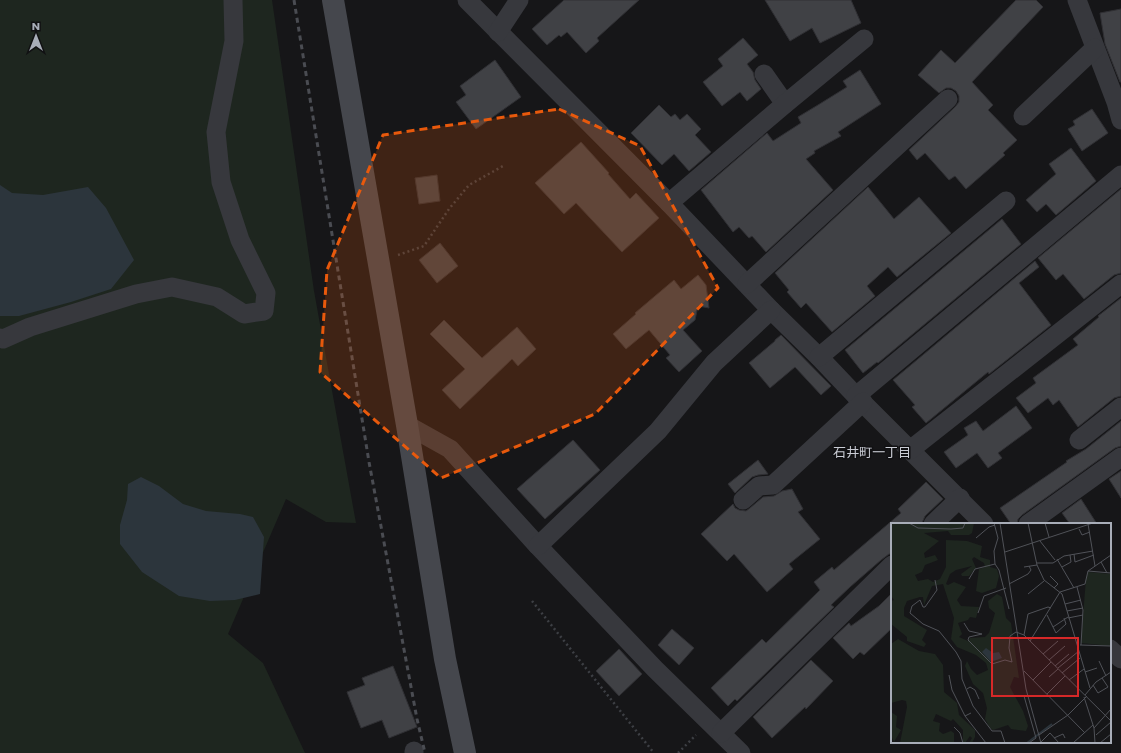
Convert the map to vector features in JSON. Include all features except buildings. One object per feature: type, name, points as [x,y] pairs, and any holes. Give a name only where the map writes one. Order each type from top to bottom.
[{"type":"street","points":[[0,338],[2,339],[30,327],[136,294],[172,287],[217,297],[244,314],[264,311],[266,293],[240,240],[221,182],[216,132],[234,41],[234,0]]},
{"type":"street","points":[[333,0],[407,425],[445,659],[465,753]]},
{"type":"street","points":[[467,0],[669,203],[771,310],[910,450],[960,498],[983,523]]},
{"type":"street","points":[[498,32],[519,0]]},
{"type":"street","points":[[1077,0],[1094,48],[1118,101],[1121,120]]},
{"type":"street","points":[[669,203],[864,39]]},
{"type":"street","points":[[1023,116],[1094,48]]},
{"type":"street","points":[[764,74],[785,104]]},
{"type":"street","points":[[747,284],[948,99]]},
{"type":"street","points":[[743,500],[759,486],[773,485],[859,399],[1121,175]]},
{"type":"street","points":[[819,357],[1006,201]]},
{"type":"street","points":[[910,450],[1121,284]]},
{"type":"street","points":[[538,546],[658,431],[714,363],[771,310]]},
{"type":"street","points":[[1079,440],[1121,407]]},
{"type":"street","points":[[407,425],[450,449],[538,546],[655,669],[740,753]]},
{"type":"street","points":[[1029,523],[1121,457]]},
{"type":"street","points":[[934,523],[960,498]]},
{"type":"street","points":[[716,728],[891,566]]},
{"type":"street","points":[[1111,649],[1121,659]]},
{"type":"path","points":[[378,262],[424,246],[449,209],[469,185],[503,166]]},
{"type":"path","points":[[532,601],[654,753]]},
{"type":"path","points":[[678,753],[716,728]]},
{"type":"highlighted area","points":[[559,109],[640,146],[718,288],[595,414],[441,478],[320,372],[327,270],[383,135]]},
{"type":"shaded area","points":[[0,0],[272,0],[314,291],[356,523],[326,522],[286,499],[228,634],[263,663],[305,753],[0,753]]},
{"type":"shaded area","points":[[0,185],[12,193],[43,195],[88,187],[106,208],[134,260],[111,289],[71,302],[19,316],[0,316]]},
{"type":"shaded area","points":[[141,477],[159,486],[183,504],[206,511],[240,514],[253,517],[264,537],[260,594],[235,600],[210,601],[179,596],[142,572],[120,544],[120,525],[127,500],[128,484]]},
{"type":"railway","points":[[294,0],[369,462],[417,719],[425,753]]},
{"type":"district","name":"石井町一丁目","points":[[872,452]]}]
